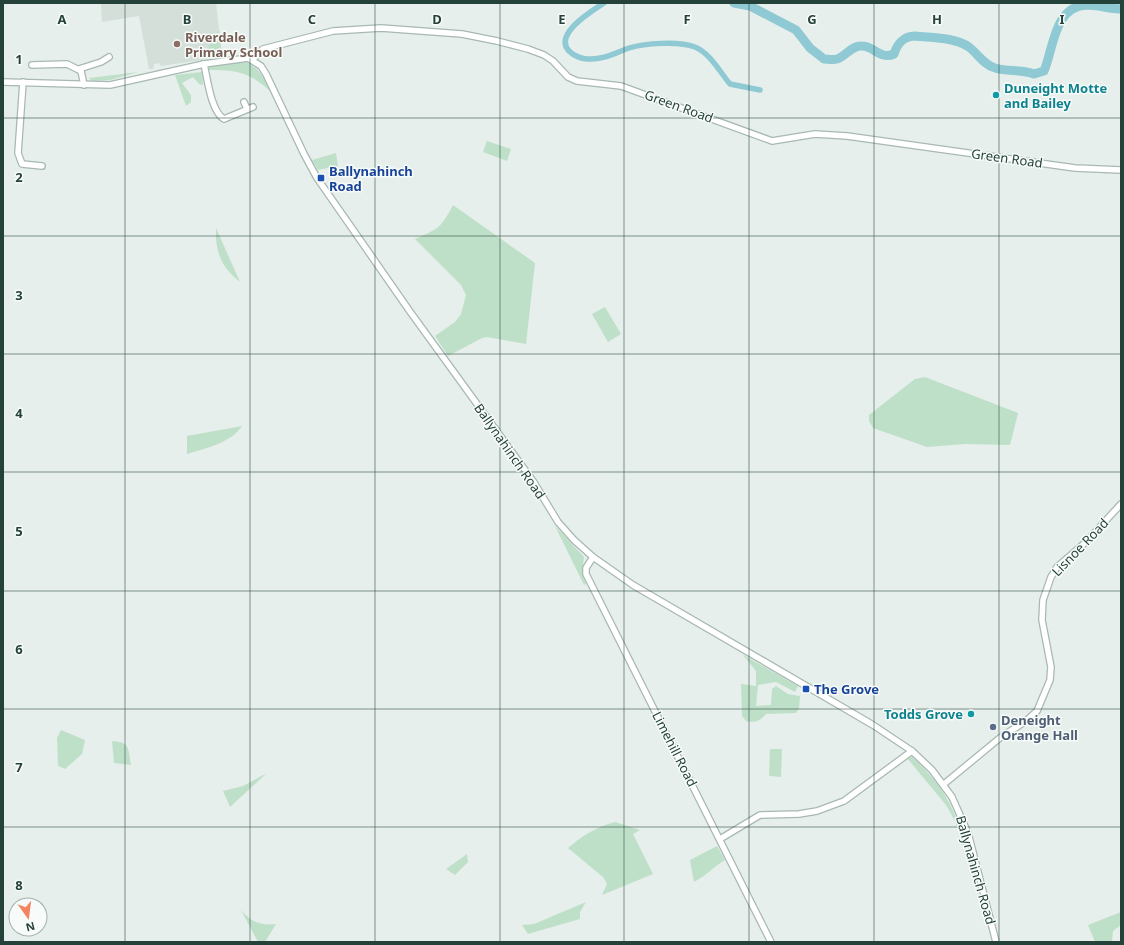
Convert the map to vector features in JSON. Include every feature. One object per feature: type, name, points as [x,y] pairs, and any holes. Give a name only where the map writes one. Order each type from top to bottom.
[{"type":"street","name":"Green Road","points":[[252,60],[263,49],[339,30],[381,28],[462,34],[528,49],[544,55],[553,61],[568,78],[577,81],[620,86],[772,141],[779,142],[815,134],[831,135],[1075,168],[1121,170]]},
{"type":"street","points":[[79,69],[101,62],[109,57]]},
{"type":"street","points":[[3,82],[84,85],[119,83],[243,57],[252,60]]},
{"type":"street","name":"Ballynahinch Road","points":[[252,60],[261,66],[266,74],[307,161],[320,182],[411,313],[533,481],[558,522],[574,540],[593,557],[633,585],[841,705],[912,751],[944,784],[952,797],[968,833],[996,942]]},
{"type":"street","points":[[32,65],[67,64],[79,69],[83,76],[84,85]]},
{"type":"street","points":[[204,64],[211,96],[220,116],[224,119],[250,108],[244,102]]},
{"type":"street","points":[[23,82],[18,154],[22,164],[42,166]]},
{"type":"street","name":"Lisnoe Road","points":[[944,784],[1001,737],[1037,712],[1050,680],[1051,667],[1042,620],[1043,600],[1051,577],[1057,567],[1086,542],[1121,504]]},
{"type":"street","name":"Limehill Road","points":[[593,557],[586,569],[586,574],[771,942]]},
{"type":"street","points":[[720,838],[759,815],[799,814],[817,811],[844,801],[912,751]]},
{"type":"shaded area","name":"Riverdale Primary School","points":[[101,3],[216,3],[219,29],[201,60],[161,66],[159,63],[154,64],[153,69],[149,69],[139,16],[102,22]]},
{"type":"green space","points":[[219,29],[222,56],[201,60]]},
{"type":"green space","points":[[242,61],[252,65],[260,72],[270,91],[256,80],[242,73],[208,69],[211,66]]},
{"type":"green space","points":[[138,72],[110,80],[92,81],[89,78]]},
{"type":"green space","points":[[202,72],[203,85],[199,84],[193,77],[182,83],[191,95],[191,102],[186,106],[175,75]]},
{"type":"green space","points":[[487,141],[511,149],[507,161],[483,152]]},
{"type":"green space","points":[[336,153],[338,166],[318,170],[312,160]]},
{"type":"green space","points":[[453,205],[535,263],[526,344],[487,337],[482,338],[448,356],[435,336],[455,322],[461,314],[466,295],[461,285],[415,239],[438,227],[445,219]]},
{"type":"green space","points":[[216,228],[240,282],[228,271],[220,258]]},
{"type":"green space","points":[[605,307],[621,334],[608,342],[592,314]]},
{"type":"green space","points":[[925,377],[1018,413],[1010,445],[965,444],[927,447],[873,428],[869,421],[869,415],[915,379]]},
{"type":"green space","points":[[242,426],[225,441],[187,454],[187,436]]},
{"type":"green space","points":[[555,526],[584,557],[582,574],[586,584],[584,585]]},
{"type":"green space","points":[[743,655],[798,686],[795,692],[776,682],[758,685],[756,706],[771,705],[772,689],[776,686],[788,694],[800,696],[799,709],[796,713],[766,714],[757,721],[746,721],[742,716],[741,684],[756,686],[756,671]]},
{"type":"green space","points":[[61,730],[85,740],[82,754],[65,769],[58,766],[57,738]]},
{"type":"green space","points":[[112,741],[123,743],[128,747],[131,765],[114,763]]},
{"type":"green space","points":[[770,749],[782,749],[781,777],[769,776]]},
{"type":"green space","points":[[912,757],[936,783],[952,808],[962,835],[971,868],[955,821],[946,805],[907,758]]},
{"type":"green space","points":[[267,773],[230,807],[223,791],[243,786]]},
{"type":"green space","points":[[615,822],[640,830],[633,834],[653,874],[602,895],[607,884],[603,877],[568,848],[590,832]]},
{"type":"green space","points":[[717,846],[725,860],[694,882],[690,860]]},
{"type":"green space","points":[[467,854],[468,862],[455,875],[446,869]]},
{"type":"green space","points":[[586,902],[580,912],[580,919],[528,934],[522,925],[534,924]]},
{"type":"green space","points":[[241,910],[249,918],[261,924],[276,924],[265,942],[258,942]]},
{"type":"green space","points":[[1121,912],[1121,925],[1113,931],[1112,942],[1095,942],[1088,925]]},
{"type":"waterway","points":[[604,3],[583,17],[570,30],[566,37],[565,44],[569,51],[576,56],[593,59],[644,45],[662,43],[688,45],[695,47],[706,54],[730,84],[760,90]]},
{"type":"waterway","points":[[734,3],[750,6],[796,30],[810,48],[824,59],[837,59],[858,46],[870,48],[885,55],[894,54],[897,47],[904,39],[915,36],[943,38],[957,41],[969,47],[984,62],[991,66],[1000,69],[1034,74],[1044,71],[1057,29],[1068,12],[1076,7],[1087,5],[1121,9]]},
{"type":"place","name":"Riverdale Primary School","points":[[177,44]]},
{"type":"place","name":"Duneight Motte and Bailey","points":[[996,95]]},
{"type":"place","name":"Ballynahinch Road","points":[[321,178]]},
{"type":"place","name":"The Grove","points":[[806,689]]},
{"type":"place","name":"Todds Grove","points":[[971,714]]},
{"type":"place","name":"Deneight Orange Hall","points":[[993,727]]}]
